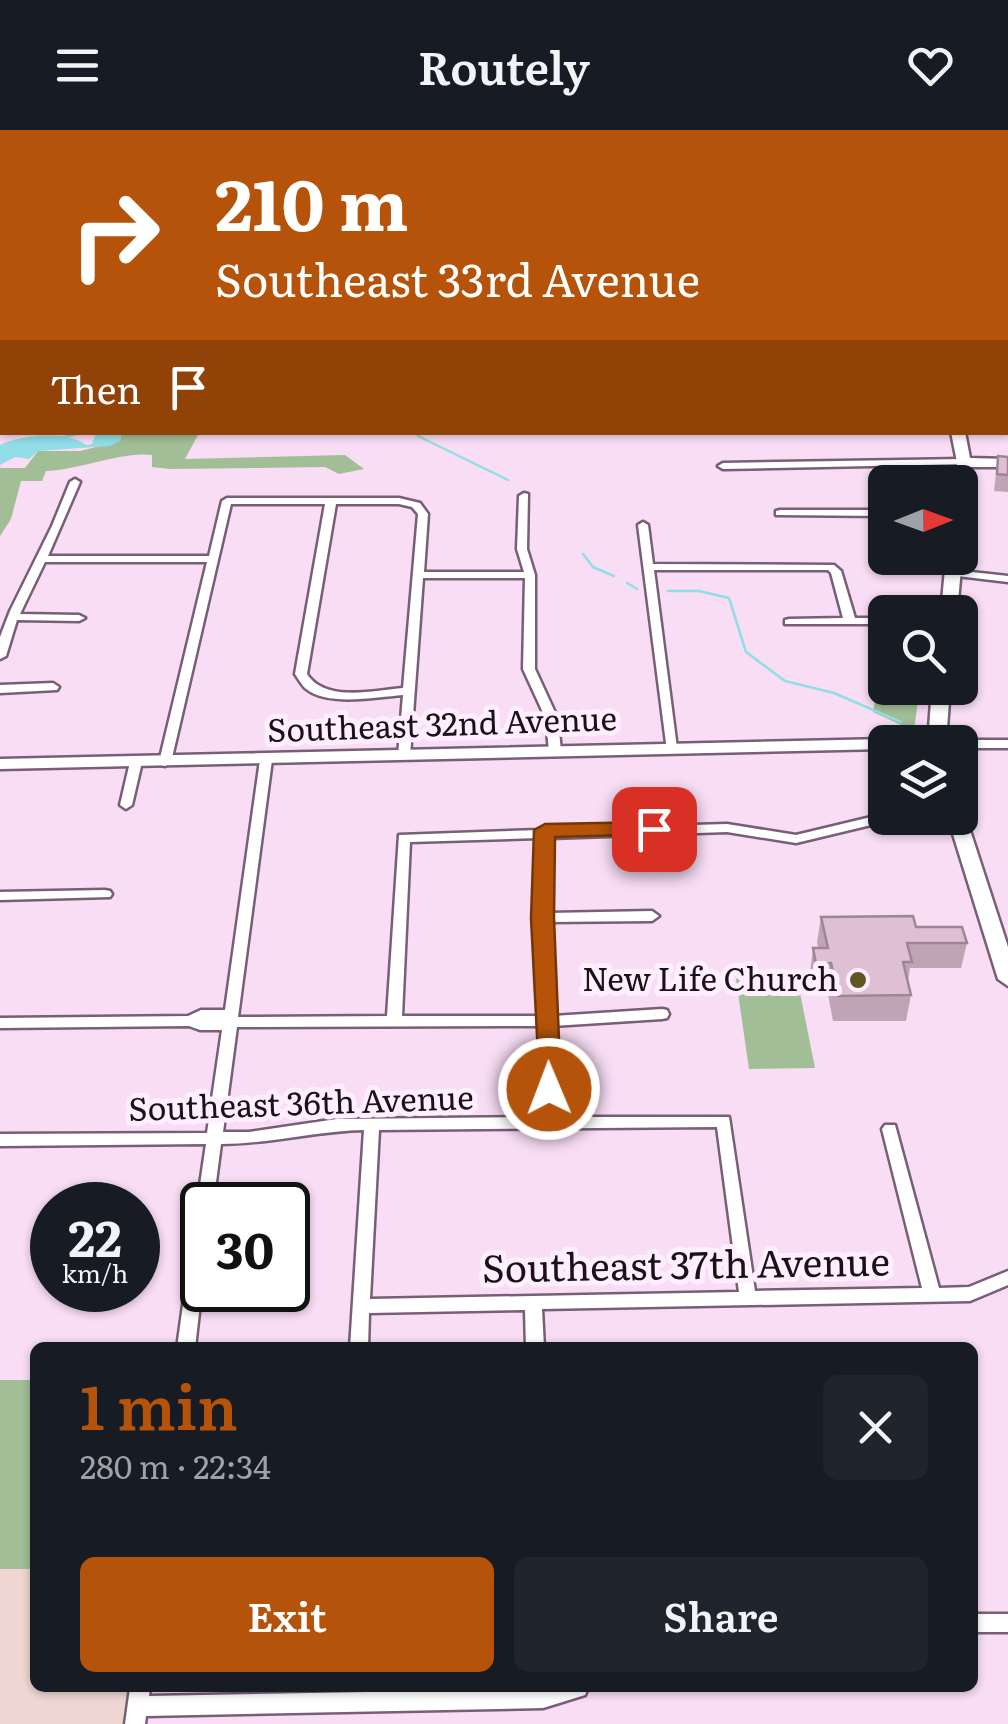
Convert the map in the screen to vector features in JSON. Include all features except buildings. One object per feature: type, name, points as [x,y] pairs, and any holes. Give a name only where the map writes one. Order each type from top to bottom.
[{"type":"main road","points":[[959,435],[964,465]]},
{"type":"main road","points":[[964,462],[1008,463]]},
{"type":"main road","name":"Southeast 32nd Avenue","points":[[0,764],[868,744]]},
{"type":"main road","points":[[962,835],[1008,979]]},
{"type":"street","points":[[724,466],[964,462]]},
{"type":"street","points":[[0,656],[13,617],[62,525],[75,482]]},
{"type":"street","points":[[524,496],[522,549],[530,575],[529,669],[552,718],[554,752]]},
{"type":"street","points":[[164,762],[227,501],[416,505],[423,514],[404,756]]},
{"type":"street","points":[[332,501],[301,674],[304,683],[313,691],[331,694],[409,691]]},
{"type":"street","points":[[780,513],[868,513]]},
{"type":"street","points":[[644,524],[671,748]]},
{"type":"street","points":[[42,559],[212,559]]},
{"type":"street","points":[[650,568],[830,567],[836,571],[850,620]]},
{"type":"street","points":[[978,572],[1008,580]]},
{"type":"street","points":[[420,575],[530,575]]},
{"type":"street","points":[[13,617],[79,618]]},
{"type":"street","points":[[789,622],[868,621]]},
{"type":"street","points":[[0,688],[54,687]]},
{"type":"street","points":[[978,744],[1008,744]]},
{"type":"street","points":[[208,1182],[266,760]]},
{"type":"street","points":[[126,806],[136,762]]},
{"type":"street","points":[[394,1022],[404,838],[545,830],[727,828],[796,839],[868,821]]},
{"type":"street","points":[[545,830],[542,918],[550,1123]]},
{"type":"street","points":[[0,896],[105,894]]},
{"type":"street","points":[[542,918],[652,916]]},
{"type":"street","points":[[0,1023],[190,1020],[200,1026],[230,1021],[548,1021],[662,1014]]},
{"type":"street","name":"Southeast 36th Avenue","points":[[0,1140],[214,1138],[372,1124],[724,1121],[748,1298]]},
{"type":"street","points":[[359,1342],[372,1124]]},
{"type":"street","points":[[890,1129],[932,1294]]},
{"type":"street","name":"Southeast 37th Avenue","points":[[362,1306],[983,1292],[1008,1278]]},
{"type":"street","points":[[533,1301],[534,1342]]},
{"type":"street","points":[[187,1342],[191,1312]]},
{"type":"street","points":[[978,1623],[1008,1623]]},
{"type":"street","points":[[138,1706],[367,1695],[543,1698],[564,1692]]},
{"type":"shaded area","points":[[0,1380],[30,1380],[30,1692],[127,1692],[123,1724],[0,1724]]},
{"type":"green space","points":[[122,435],[198,435],[185,459],[345,455],[364,469],[339,474],[325,467],[171,469],[152,467],[152,455],[114,458],[46,471],[42,481],[21,481],[11,519],[0,536],[0,468],[25,468],[38,451],[80,451],[120,441]]},
{"type":"green space","points":[[874,705],[917,705],[915,725],[901,725],[873,712]]},
{"type":"green space","points":[[748,973],[797,978],[815,1068],[749,1069],[736,979]]},
{"type":"green space","points":[[0,1380],[30,1380],[30,1569],[0,1569]]},
{"type":"water","points":[[95,435],[122,435],[120,441],[110,446],[38,451],[29,459],[15,457],[0,465],[0,445],[8,442],[56,436],[92,444]]},
{"type":"waterway","points":[[60,438],[72,435]]},
{"type":"waterway","points":[[418,436],[508,480]]},
{"type":"waterway","points":[[583,554],[593,567],[614,576]]},
{"type":"waterway","points":[[627,583],[637,589]]},
{"type":"waterway","points":[[668,591],[699,591],[729,598],[746,652],[785,681],[834,693],[901,722]]},
{"type":"place","name":"New Life Church","points":[[858,980]]},
{"type":"route","points":[[549,1089],[542,918],[545,830],[654,829]]}]
